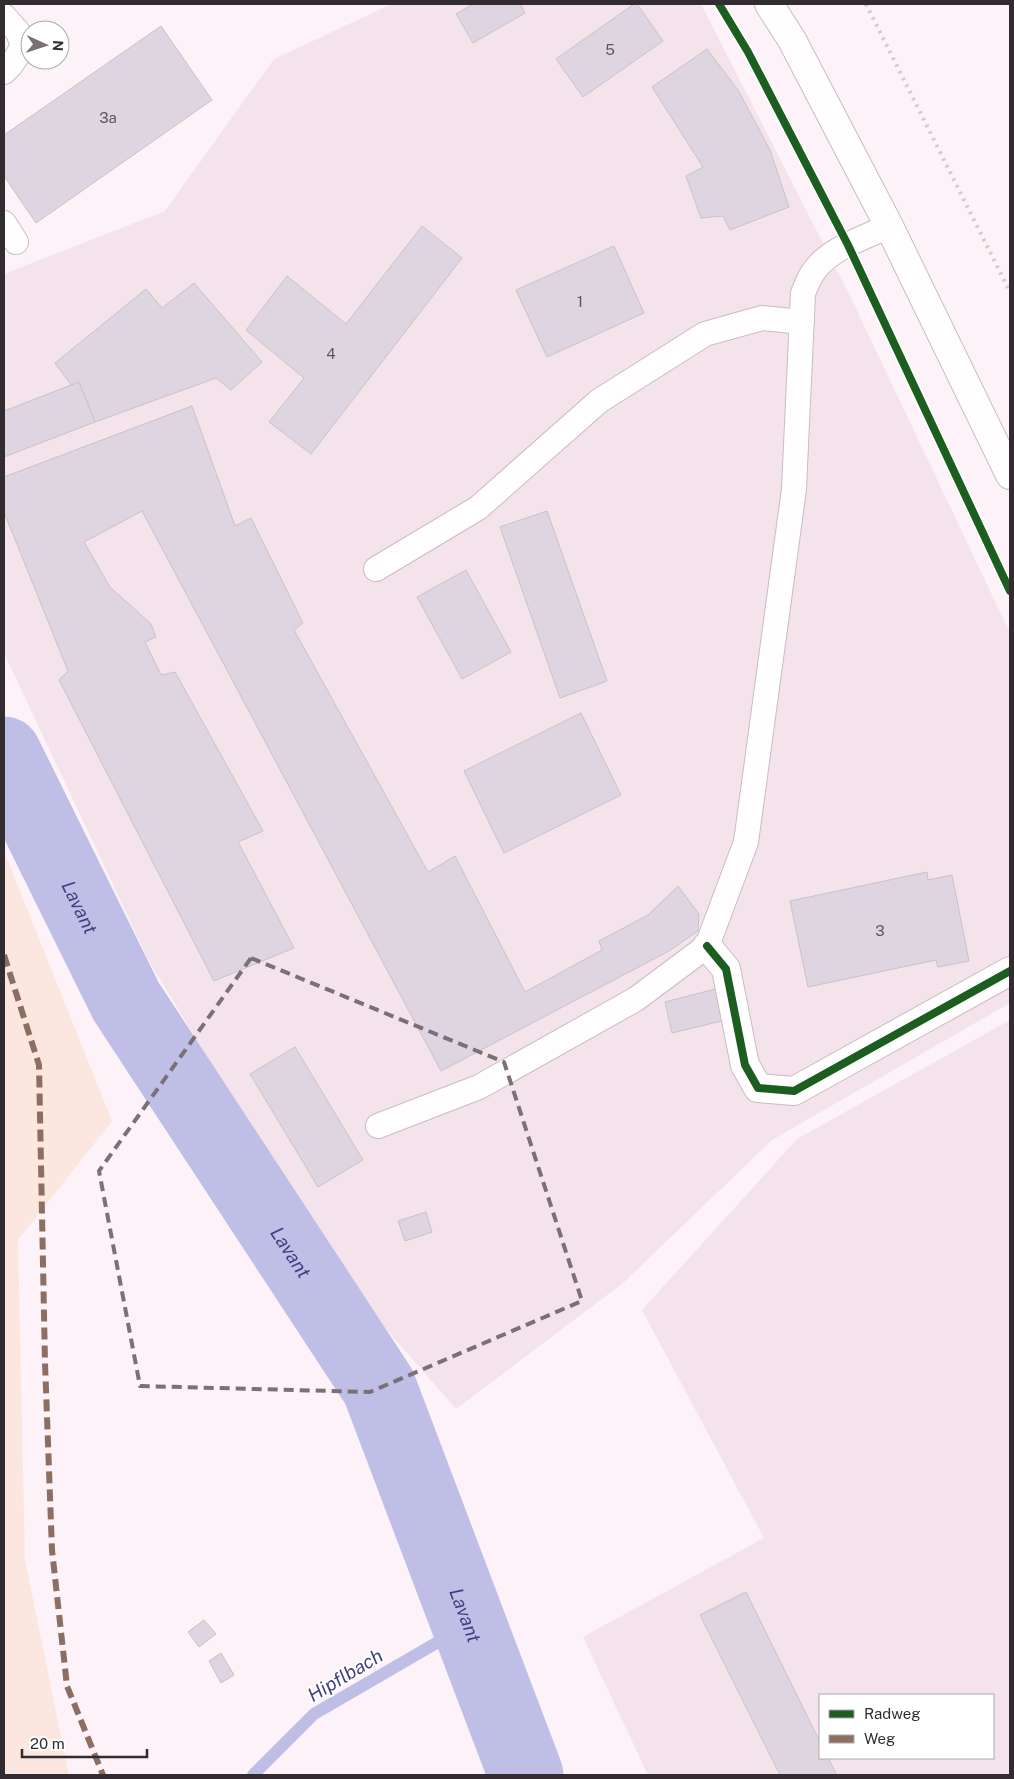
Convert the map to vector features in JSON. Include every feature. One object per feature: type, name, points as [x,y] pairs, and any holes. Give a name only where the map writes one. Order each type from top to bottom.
[{"type":"main road","points":[[769,4],[792,40],[889,226],[1010,475]]},
{"type":"main road","points":[[707,946],[726,969],[745,1065],[758,1088],[794,1091],[1010,971]]},
{"type":"lane","points":[[4,16],[18,32],[22,46],[11,65],[4,72]]},
{"type":"lane","points":[[378,1126],[479,1088],[636,999],[707,946],[746,842],[794,489],[804,293],[812,273],[828,258],[848,245],[889,226]]},
{"type":"lane","points":[[376,568],[478,508],[600,401],[705,334],[762,318],[802,322]]},
{"type":"highlighted area","points":[[251,958],[504,1062],[582,1301],[370,1392],[140,1386],[99,1171]]},
{"type":"shaded area","points":[[392,4],[701,4],[851,298],[1010,633],[1010,1003],[772,1140],[623,1283],[456,1409],[339,1275],[149,961],[4,653],[4,274],[165,211],[274,59]]},
{"type":"shaded area","points":[[4,851],[112,1121],[18,1240],[25,1560],[69,1775],[4,1775]]},
{"type":"shaded area","points":[[1010,1020],[1010,1775],[648,1775],[583,1637],[764,1538],[642,1310],[797,1139]]},
{"type":"building","points":[[473,4],[520,4],[525,13],[473,43],[456,14]]},
{"type":"building","points":[[634,4],[637,4],[663,41],[583,97],[556,59]]},
{"type":"building","points":[[161,26],[212,100],[36,223],[4,176],[4,135]]},
{"type":"building","points":[[707,49],[738,90],[770,150],[789,207],[730,230],[723,216],[701,218],[686,176],[703,167],[652,87]]},
{"type":"building","points":[[422,226],[462,258],[311,454],[269,422],[304,378],[246,330],[287,276],[346,324]]},
{"type":"building","points":[[614,246],[644,313],[547,357],[516,290]]},
{"type":"building","points":[[194,283],[262,362],[231,390],[216,378],[95,422],[79,382],[72,386],[55,363],[146,289],[162,308]]},
{"type":"building","points":[[79,382],[95,422],[4,457],[4,411]]},
{"type":"building","points":[[192,406],[235,526],[251,518],[303,623],[294,630],[428,872],[455,856],[525,992],[602,950],[599,941],[648,915],[678,886],[699,914],[698,931],[669,951],[441,1071],[142,511],[84,542],[110,587],[151,624],[156,637],[145,642],[161,675],[175,672],[263,831],[238,842],[294,948],[214,981],[59,680],[68,671],[4,512],[4,477]]},
{"type":"building","points":[[547,511],[607,681],[560,698],[500,527]]},
{"type":"building","points":[[466,570],[511,652],[462,679],[417,597]]},
{"type":"building","points":[[581,713],[621,795],[504,853],[464,771]]},
{"type":"building","points":[[927,872],[928,880],[952,875],[969,961],[938,967],[936,960],[808,987],[790,901]]},
{"type":"building","points":[[723,987],[730,1019],[672,1033],[665,1002]]},
{"type":"building","points":[[295,1047],[363,1160],[318,1187],[250,1074]]},
{"type":"building","points":[[426,1212],[432,1232],[405,1241],[398,1221]]},
{"type":"building","points":[[746,1592],[819,1740],[819,1759],[829,1759],[837,1775],[780,1775],[700,1615]]},
{"type":"building","points":[[204,1620],[216,1634],[199,1647],[188,1632]]},
{"type":"building","points":[[221,1653],[234,1675],[221,1683],[209,1661]]},
{"type":"waterway","name":"Lavant","points":[[4,754],[126,1001],[379,1387],[526,1775]]},
{"type":"waterway","name":"Hipflbach","points":[[253,1775],[314,1714],[469,1624]]},
{"type":"railway","points":[[866,4],[1010,292]]},
{"type":"marked path","points":[[4,955],[39,1065],[45,1363],[52,1550],[67,1686],[103,1775]]},
{"type":"cycle path","points":[[719,4],[748,52],[848,245],[1010,591]]},
{"type":"cycle path","points":[[707,946],[726,969],[745,1065],[758,1088],[794,1091],[1010,971]]}]
